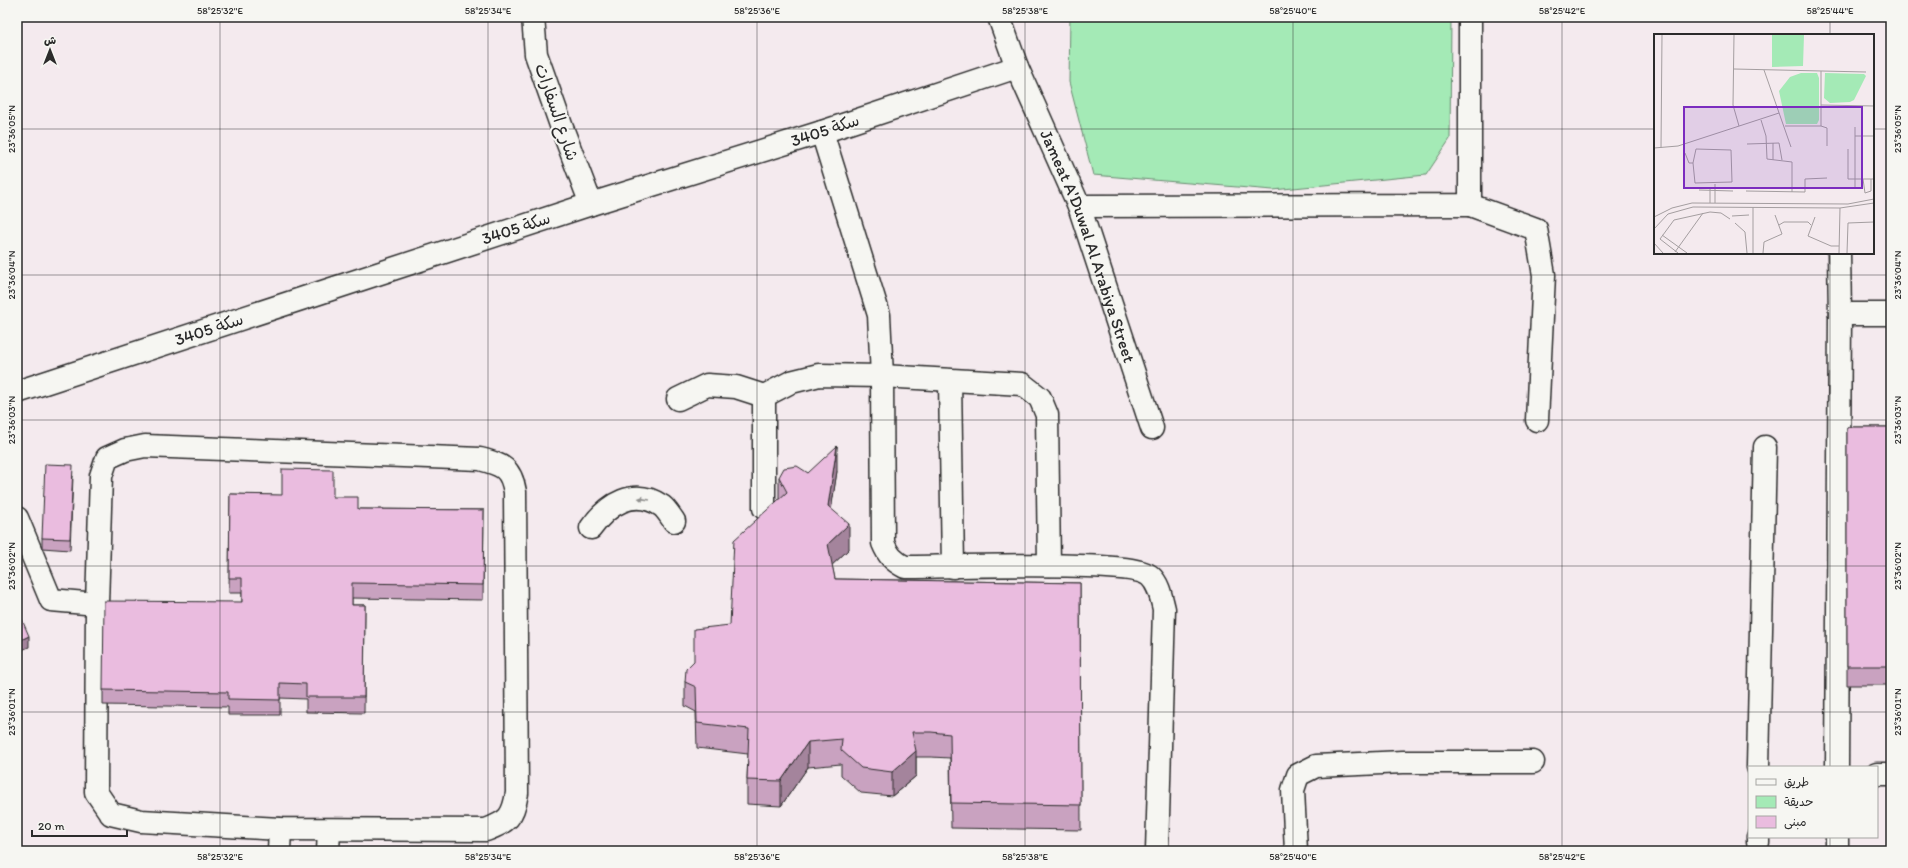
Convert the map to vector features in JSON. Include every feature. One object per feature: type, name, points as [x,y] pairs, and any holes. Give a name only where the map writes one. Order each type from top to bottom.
[{"type":"street","name":"شارع السفارات","points":[[533,17],[536,54],[591,204]]},
{"type":"street","points":[[999,17],[1017,67]]},
{"type":"street","points":[[1470,17],[1470,205]]},
{"type":"street","name":"سكة 3405","points":[[17,392],[591,204],[822,132],[1017,67]]},
{"type":"street","name":"Jameat A'Duwal Al Arabiya Street","points":[[1017,67],[1079,206],[1152,428]]},
{"type":"street","points":[[822,132],[880,315],[883,543],[894,562],[905,567],[1049,565],[1133,569],[1150,575],[1159,588],[1164,609],[1157,851]]},
{"type":"street","points":[[1079,206],[1470,205],[1536,229],[1544,275],[1537,420]]},
{"type":"street","points":[[1837,766],[1840,314],[1838,254]]},
{"type":"street","points":[[1840,314],[1891,314]]},
{"type":"street","points":[[678,399],[707,385],[736,387],[764,396],[791,382],[819,375],[882,376],[1022,384],[1040,398],[1047,415],[1049,435],[1049,565]]},
{"type":"street","points":[[950,381],[953,567]]},
{"type":"street","points":[[764,396],[764,508]]},
{"type":"street","points":[[145,446],[480,459],[500,464],[513,479],[515,492],[517,793],[514,810],[504,823],[486,830],[329,841],[280,830],[141,821],[111,814],[96,792],[97,604],[101,476],[107,458],[125,450],[145,446]]},
{"type":"street","points":[[1758,766],[1765,447]]},
{"type":"street","points":[[591,528],[602,513],[618,503],[633,498],[648,499],[663,507],[674,521]]},
{"type":"street","points":[[17,518],[51,600],[97,604]]},
{"type":"street","points":[[1296,851],[1293,790],[1298,775],[1316,766],[1403,762],[1533,762]]},
{"type":"street","points":[[1878,774],[1891,774]]},
{"type":"street","points":[[279,851],[280,830]]},
{"type":"street","points":[[1837,838],[1837,851]]},
{"type":"green space","points":[[1070,17],[1451,17],[1450,139],[1426,175],[1273,190],[1093,175],[1069,82]]},
{"type":"building","points":[[1847,427],[1891,427],[1891,666],[1847,666]]},
{"type":"building","points":[[837,446],[828,506],[849,524],[828,544],[835,579],[1080,583],[1081,805],[951,803],[950,734],[931,732],[912,732],[916,751],[892,772],[861,768],[841,750],[842,739],[808,742],[781,781],[747,780],[749,729],[697,723],[696,687],[685,682],[686,669],[694,661],[694,629],[730,625],[734,540],[787,492],[779,477],[784,468],[797,466],[808,473]]},
{"type":"building","points":[[45,464],[73,465],[70,539],[42,538]]},
{"type":"building","points":[[282,469],[333,470],[333,497],[358,497],[358,509],[484,510],[483,585],[352,583],[352,605],[365,605],[364,697],[306,697],[306,684],[280,683],[280,700],[228,699],[228,692],[103,690],[104,601],[242,602],[242,578],[229,578],[230,494],[282,495]]},
{"type":"building","points":[[17,608],[29,636],[17,642]]}]
